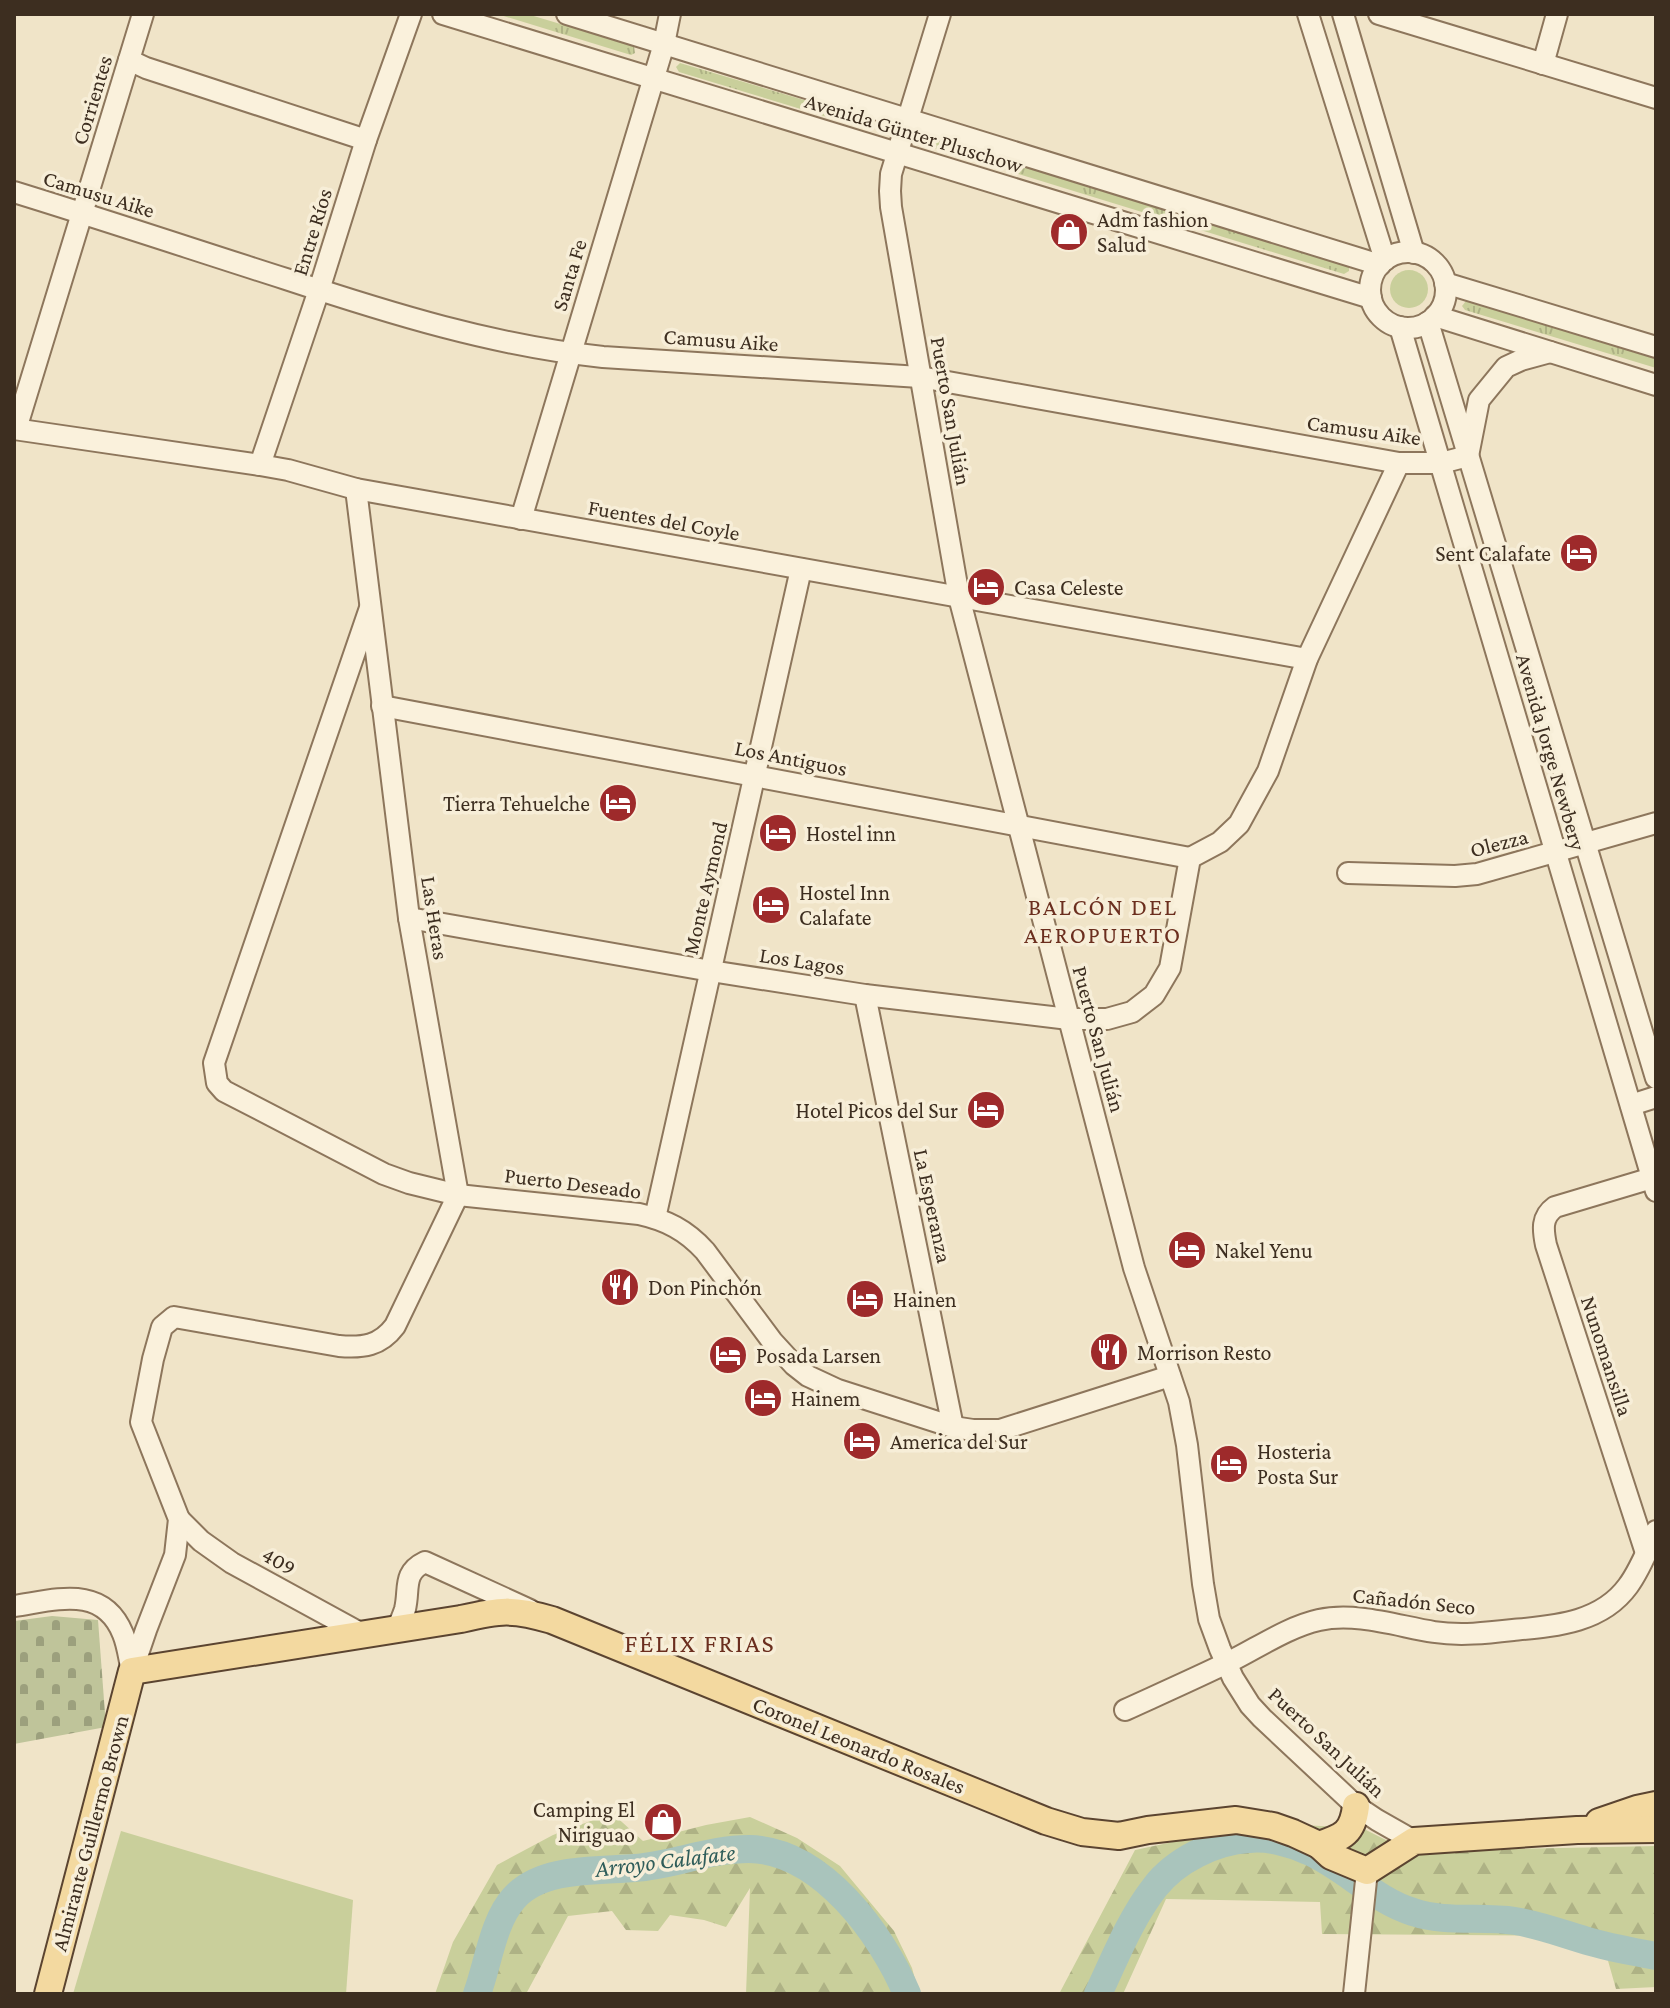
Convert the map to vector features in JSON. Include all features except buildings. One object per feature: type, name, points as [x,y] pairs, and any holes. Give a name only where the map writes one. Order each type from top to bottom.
[{"type":"main road","name":"Coronel Leonardo Rosales","points":[[132,1671],[503,1610],[518,1611],[552,1620],[1064,1827],[1119,1836],[1236,1820],[1273,1826],[1319,1845],[1365,1885]]},
{"type":"main road","name":"Almirante Guillermo Brown","points":[[48,1994],[132,1671]]},
{"type":"main road","points":[[1577,1830],[1656,1805]]},
{"type":"main road","points":[[1319,1845],[1340,1838],[1354,1821],[1356,1806]]},
{"type":"main road","points":[[1365,1885],[1414,1841],[1577,1830],[1656,1829]]},
{"type":"street","name":"Corrientes","points":[[15,429],[143,14]]},
{"type":"street","name":"Entre Ríos","points":[[260,465],[366,140],[411,14]]},
{"type":"street","name":"Avenida Günter Pluschow","points":[[443,14],[1371,298]]},
{"type":"street","name":"Avenida Günter Pluschow","points":[[567,14],[1383,262]]},
{"type":"street","name":"Santa Fe","points":[[521,519],[654,78],[670,14]]},
{"type":"street","name":"Puerto San Julián","points":[[940,14],[891,174],[890,198],[920,377],[959,597],[1134,1268],[1179,1402],[1206,1603],[1214,1635],[1241,1691],[1262,1718],[1356,1806],[1414,1841]]},
{"type":"street","points":[[1343,14],[1414,253]]},
{"type":"street","points":[[1379,14],[1656,98]]},
{"type":"street","points":[[1543,64],[1557,14]]},
{"type":"street","points":[[1314,16],[1383,262]]},
{"type":"street","points":[[129,60],[366,140]]},
{"type":"street","name":"Camusu Aike","points":[[14,192],[413,319],[570,353],[920,377],[1399,463],[1441,463],[1468,456]]},
{"type":"street","points":[[1404,252],[1414,253],[1439,268],[1445,283],[1444,300],[1432,319],[1419,326],[1400,327],[1381,316],[1371,298],[1373,277],[1383,262],[1404,252]]},
{"type":"street","points":[[1445,283],[1656,347]]},
{"type":"street","points":[[1432,319],[1656,385]]},
{"type":"street","name":"Avenida Jorge Newbery","points":[[1432,319],[1468,456],[1656,1078]]},
{"type":"street","name":"Avenida Jorge Newbery","points":[[1400,327],[1654,1185]]},
{"type":"street","points":[[1468,456],[1479,400],[1506,367],[1550,352]]},
{"type":"street","name":"Fuentes del Coyle","points":[[15,429],[260,465],[356,489],[1307,659]]},
{"type":"street","points":[[1190,858],[1220,842],[1239,824],[1268,771],[1307,659],[1399,463]]},
{"type":"street","name":"Las Heras","points":[[356,489],[409,918],[458,1195]]},
{"type":"street","name":"Monte Aymond","points":[[655,1218],[801,569]]},
{"type":"street","name":"Puerto Deseado","points":[[370,608],[214,1063],[217,1083],[224,1091],[384,1174],[409,1183],[458,1195],[617,1210],[655,1218],[677,1227],[693,1238],[772,1341],[808,1376],[838,1390],[953,1427],[1000,1430],[1170,1376]]},
{"type":"street","name":"Los Antiguos","points":[[382,706],[1190,858]]},
{"type":"street","name":"Olezza","points":[[1348,873],[1477,874],[1656,823]]},
{"type":"street","name":"Los Lagos","points":[[409,918],[865,995],[1069,1019],[1107,1019],[1132,1012],[1154,995],[1170,968],[1190,858]]},
{"type":"street","name":"La Esperanza","points":[[865,995],[953,1427]]},
{"type":"street","points":[[1631,1105],[1656,1097]]},
{"type":"street","name":"Nunomansilla","points":[[1646,1553],[1546,1245],[1543,1226],[1548,1212],[1563,1204],[1654,1185]]},
{"type":"street","points":[[132,1671],[175,1555],[179,1519],[141,1422],[162,1327],[174,1317],[339,1346],[373,1344],[388,1336],[395,1326],[458,1195]]},
{"type":"street","name":"409","points":[[179,1519],[201,1541],[232,1563],[362,1634]]},
{"type":"street","name":"Cañadón Seco","points":[[1125,1710],[1303,1625],[1338,1617],[1462,1634],[1577,1621],[1597,1613],[1628,1586],[1656,1531]]},
{"type":"street","points":[[397,1629],[405,1608],[407,1582],[415,1567],[425,1562],[552,1620]]},
{"type":"street","points":[[14,1606],[71,1597],[92,1601],[112,1614],[124,1636],[132,1671]]},
{"type":"street","points":[[1354,1994],[1365,1885]]},
{"type":"green space","points":[[497,14],[527,14],[634,46],[635,53],[631,55]]},
{"type":"green space","points":[[680,63],[861,117],[862,123],[857,126],[679,72],[676,67]]},
{"type":"green space","points":[[918,134],[1348,265],[1349,271],[1344,274],[917,143],[915,138]]},
{"type":"green space","points":[[1409,270],[1422,276],[1428,289],[1422,302],[1409,308],[1396,302],[1390,289],[1396,276]]},
{"type":"green space","points":[[1466,301],[1656,359],[1656,368],[1465,310],[1462,306]]},
{"type":"green space","points":[[52,1616],[98,1620],[106,1727],[14,1744],[14,1621]]},
{"type":"green space","points":[[612,1813],[643,1841],[750,1817],[797,1838],[840,1866],[894,1931],[912,1968],[919,1994],[746,1994],[750,1888],[726,1927],[670,1915],[658,1931],[626,1930],[612,1911],[568,1916],[526,1994],[435,1994],[453,1942],[497,1865],[553,1835]]},
{"type":"green space","points":[[1262,1823],[1362,1828],[1388,1841],[1459,1850],[1656,1846],[1656,1987],[1616,1989],[1601,1936],[1322,1934],[1320,1902],[1166,1899],[1123,1994],[1059,1994],[1135,1850]]},
{"type":"green space","points":[[121,1831],[353,1900],[346,1994],[73,1994]]},
{"type":"waterway","name":"Arroyo Calafate","points":[[1098,1994],[1130,1925],[1164,1877],[1185,1860],[1210,1848],[1249,1839],[1279,1841],[1308,1851],[1385,1900],[1413,1912],[1438,1917],[1515,1921],[1656,1956]]},
{"type":"waterway","name":"Arroyo Calafate","points":[[477,1994],[501,1918],[525,1888],[570,1872],[649,1866],[749,1849],[775,1853],[801,1864],[846,1899],[882,1946],[907,1994]]},
{"type":"place","name":"Adm fashion Salud","points":[[1069,232]]},
{"type":"place","name":"Sent Calafate","points":[[1579,553]]},
{"type":"place","name":"Casa Celeste","points":[[986,587]]},
{"type":"place","name":"Tierra Tehuelche","points":[[618,803]]},
{"type":"place","name":"Hostel inn","points":[[778,833]]},
{"type":"place","name":"Hostel Inn Calafate","points":[[771,905]]},
{"type":"place","name":"Hotel Picos del Sur","points":[[986,1110]]},
{"type":"place","name":"Nakel Yenu","points":[[1187,1250]]},
{"type":"place","name":"Don Pinchón","points":[[620,1287]]},
{"type":"place","name":"Hainen","points":[[865,1299]]},
{"type":"place","name":"Morrison Resto","points":[[1109,1352]]},
{"type":"place","name":"Posada Larsen","points":[[728,1355]]},
{"type":"place","name":"Hainem","points":[[763,1398]]},
{"type":"place","name":"America del Sur","points":[[862,1441]]},
{"type":"place","name":"Hosteria Posta Sur","points":[[1229,1464]]},
{"type":"place","name":"Camping El Niriguao","points":[[663,1822]]},
{"type":"district","name":"BALCÓN DEL AEROPUERTO","points":[[1103,920]]},
{"type":"district","name":"FÉLIX FRIAS","points":[[700,1643]]}]
